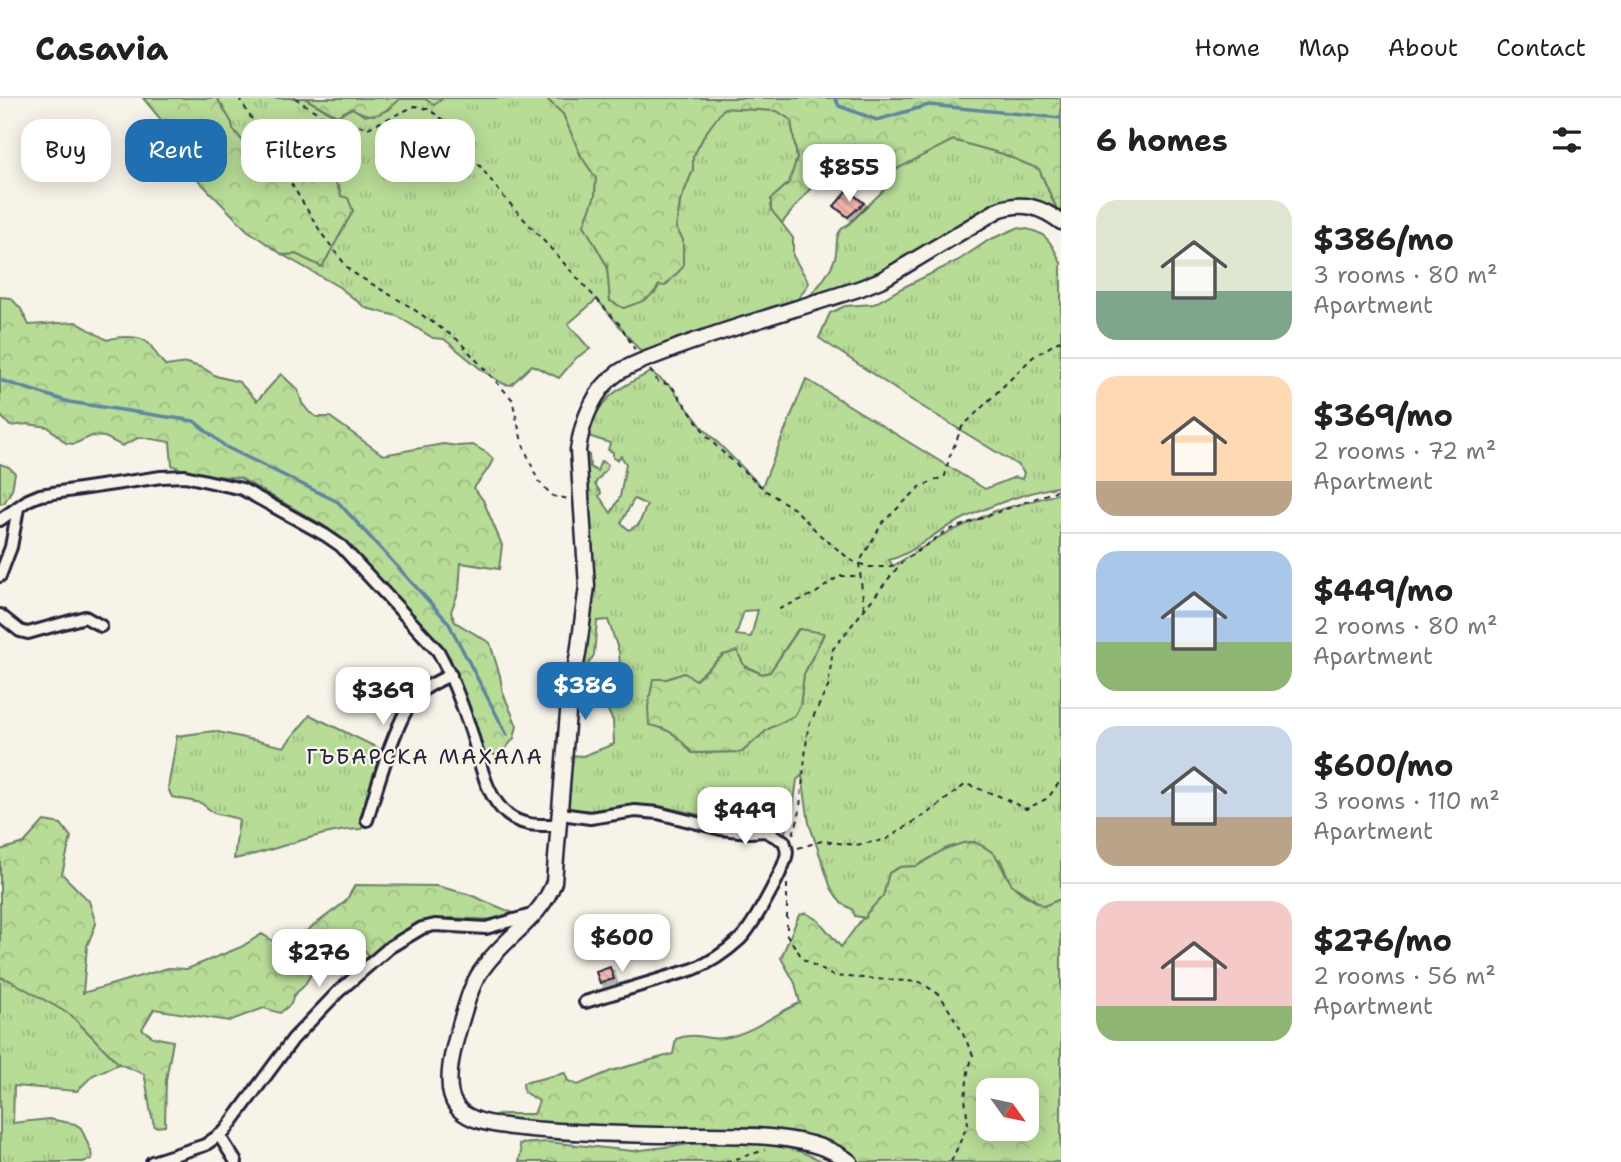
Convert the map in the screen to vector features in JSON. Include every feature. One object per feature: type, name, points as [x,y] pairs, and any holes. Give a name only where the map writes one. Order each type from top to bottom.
[{"type":"street","points":[[849,1162],[824,1147],[798,1141],[744,1136],[565,1133],[490,1124],[463,1113],[456,1107],[451,1095],[449,1075],[463,1014],[475,979],[485,965],[538,913],[550,896],[554,882],[569,701],[587,586],[578,450],[581,433],[593,401],[606,385],[619,372],[640,362],[703,338],[883,279],[1010,205],[1030,205],[1046,211],[1061,222]]},
{"type":"street","points":[[0,520],[40,495],[161,477],[205,479],[242,489],[325,535],[341,547],[438,651],[450,675],[485,781],[498,804],[508,815],[528,825],[635,811],[658,813],[721,829],[765,831],[783,841],[787,851],[786,859],[747,931],[739,940],[694,970],[585,1002]]},
{"type":"street","points":[[0,576],[11,547],[18,508]]},
{"type":"street","points":[[0,615],[14,628],[28,633],[85,617],[101,626]]},
{"type":"street","points":[[367,820],[386,760],[410,704],[429,686],[450,675]]},
{"type":"street","points":[[152,1162],[205,1145],[219,1135],[238,1116],[293,1039],[338,992],[390,947],[422,928],[435,925],[486,928],[538,913]]},
{"type":"street","points":[[219,1135],[236,1162]]},
{"type":"path","points":[[239,98],[323,234],[350,271],[409,306],[458,340],[512,399],[522,442],[538,481],[553,496],[582,500]]},
{"type":"path","points":[[295,98],[321,115],[368,128],[415,106],[429,109],[447,123],[503,197],[621,326],[635,348],[640,362],[658,382],[671,385],[718,448],[766,491],[796,510],[820,535],[852,561],[869,567],[887,567],[901,563]]},
{"type":"path","points":[[864,610],[859,563],[883,522],[920,487],[945,476],[949,458],[962,427],[1033,357],[1061,340]]},
{"type":"path","points":[[787,851],[799,817],[807,727],[828,687],[833,649],[901,563],[946,531],[1061,489]]},
{"type":"path","points":[[779,609],[816,593],[839,576],[860,576]]},
{"type":"path","points":[[787,851],[822,841],[855,845],[885,840],[966,785],[1026,809],[1048,798],[1061,780]]},
{"type":"path","points":[[787,878],[787,935],[803,958],[833,976],[920,982],[940,995],[960,1026],[973,1055],[965,1098],[968,1124],[951,1162]]},
{"type":"path","points":[[726,1162],[768,1149]]},
{"type":"green space","points":[[143,98],[217,98],[241,139],[241,182],[336,182],[341,196],[348,198],[353,211],[322,267],[296,254],[283,255],[247,230],[200,182],[227,182],[227,119],[160,119]]},
{"type":"green space","points":[[217,98],[304,98],[336,116],[352,108],[365,116],[388,110],[400,99],[425,98],[434,105],[443,98],[546,98],[563,114],[581,156],[596,178],[595,196],[584,225],[607,266],[610,301],[655,293],[683,240],[676,228],[680,202],[693,170],[693,157],[723,108],[777,111],[791,120],[797,158],[789,183],[771,199],[771,209],[793,238],[793,256],[809,283],[790,311],[646,358],[597,299],[568,324],[590,349],[576,358],[559,378],[532,365],[511,385],[504,384],[483,371],[444,339],[433,338],[397,316],[366,308],[339,287],[283,255],[296,254],[322,267],[353,211],[348,199],[341,196],[339,187],[331,182],[361,182],[361,119],[241,119],[241,139]]},
{"type":"green space","points":[[304,98],[443,98],[434,105],[425,99],[400,99],[377,114],[366,114],[352,108],[337,116]]},
{"type":"green space","points":[[546,98],[1061,98],[1061,218],[1039,169],[1003,154],[953,140],[897,169],[880,162],[855,144],[824,172],[782,223],[771,210],[771,199],[789,183],[797,158],[791,120],[777,111],[724,108],[705,134],[693,157],[693,170],[680,202],[676,228],[683,240],[683,267],[665,286],[659,285],[648,298],[623,308],[610,301],[607,266],[584,225],[595,196],[596,178],[581,156],[563,114]]},
{"type":"green space","points":[[953,140],[1003,154],[1039,169],[1059,215],[1019,203],[913,259],[798,308],[828,272],[835,258],[840,231],[892,182],[889,177],[893,167],[897,168]]},
{"type":"green space","points":[[1017,228],[1034,231],[1049,241],[1061,263],[1061,486],[1005,501],[977,512],[889,560],[893,566],[941,536],[995,511],[1061,493],[1061,899],[1044,906],[1011,884],[1001,861],[974,842],[945,849],[917,866],[900,867],[889,873],[884,896],[867,913],[866,918],[855,916],[852,909],[841,903],[831,888],[809,823],[802,775],[797,780],[792,815],[784,834],[664,807],[625,805],[565,815],[571,755],[583,756],[614,744],[613,721],[605,704],[602,679],[620,666],[619,652],[608,620],[597,621],[594,655],[579,679],[583,452],[589,455],[590,467],[597,471],[601,461],[608,465],[595,484],[601,493],[599,496],[611,513],[620,497],[626,464],[621,456],[617,460],[613,458],[613,452],[608,450],[610,443],[588,436],[603,403],[619,389],[651,372],[671,387],[703,428],[762,487],[806,379],[985,489],[1015,477],[1022,479],[1024,473],[1019,466],[910,399],[819,338],[830,313],[845,306],[874,304],[959,260],[989,240]],"holes":[[[634,499],[647,505],[639,524],[629,530],[621,523]],[[758,610],[751,637],[736,635],[744,611]],[[798,629],[824,634],[804,674],[800,706],[794,716],[768,729],[742,752],[692,753],[681,739],[666,728],[667,679],[684,673],[695,680],[723,655],[762,674],[770,672]]]},
{"type":"green space","points":[[0,297],[11,298],[21,309],[29,325],[76,322],[107,340],[126,337],[143,340],[166,366],[187,363],[203,368],[216,376],[239,382],[257,401],[281,374],[298,390],[302,403],[309,412],[317,417],[330,417],[383,455],[443,444],[473,445],[487,453],[493,459],[474,488],[483,500],[502,545],[499,569],[461,563],[459,590],[451,612],[455,622],[490,643],[503,693],[517,726],[514,738],[506,748],[495,755],[481,751],[441,645],[349,545],[323,525],[240,478],[192,474],[172,465],[170,442],[140,437],[122,446],[105,437],[92,436],[74,444],[66,443],[48,427],[28,424],[10,426],[0,415]]},
{"type":"green space","points":[[0,464],[15,473],[12,490],[4,503],[0,504]]},
{"type":"green space","points":[[799,629],[824,633],[804,674],[800,706],[794,716],[768,729],[742,752],[692,753],[674,734],[649,725],[648,707],[653,679],[667,679],[684,673],[696,680],[723,655],[737,651],[745,667],[762,674],[770,672]]},
{"type":"green space","points":[[310,715],[384,751],[371,786],[362,829],[329,833],[234,859],[239,819],[214,813],[201,803],[172,797],[168,788],[177,736],[214,731],[284,747]]},
{"type":"green space","points":[[44,821],[61,824],[71,837],[62,874],[89,901],[96,924],[87,946],[83,993],[168,968],[187,969],[241,947],[262,934],[273,941],[301,935],[346,901],[355,885],[437,886],[468,894],[518,915],[501,920],[449,918],[382,945],[371,957],[361,947],[340,939],[328,970],[313,971],[304,986],[294,995],[291,1004],[280,1013],[264,1008],[229,1021],[154,1009],[142,1029],[153,1037],[173,1041],[166,1080],[165,1126],[155,1127],[144,1074],[119,1064],[71,1015],[0,977],[0,850],[24,843]]},
{"type":"green space","points":[[974,842],[995,855],[1014,887],[1031,899],[1044,906],[1061,899],[1061,1162],[855,1162],[824,1142],[794,1133],[755,1127],[701,1127],[675,1132],[542,1128],[489,1116],[534,1114],[539,1101],[524,1092],[523,1083],[565,1073],[568,1081],[578,1085],[611,1071],[673,1054],[676,1039],[690,1036],[718,1039],[734,1036],[800,1003],[795,983],[781,958],[799,915],[806,913],[819,921],[841,947],[883,896],[889,873],[900,867],[917,866],[945,849]]},
{"type":"green space","points":[[0,977],[9,979],[71,1015],[119,1064],[93,1075],[77,1091],[14,1086],[13,1123],[49,1119],[75,1124],[81,1128],[92,1159],[83,1162],[0,1162]]},
{"type":"green space","points":[[722,1140],[787,1148],[824,1162],[519,1162],[519,1144],[548,1142],[633,1151]]},
{"type":"building","points":[[848,190],[864,203],[848,217],[834,206]]},
{"type":"building","points":[[610,967],[614,979],[600,983],[596,972]]},
{"type":"waterway","points":[[835,98],[839,106],[877,120],[929,105],[1061,118]]},
{"type":"waterway","points":[[0,380],[69,402],[194,421],[226,447],[338,502],[448,622],[507,735]]},
{"type":"district","name":"ГЪБАРСКА МАХАЛА","points":[[425,757]]}]
